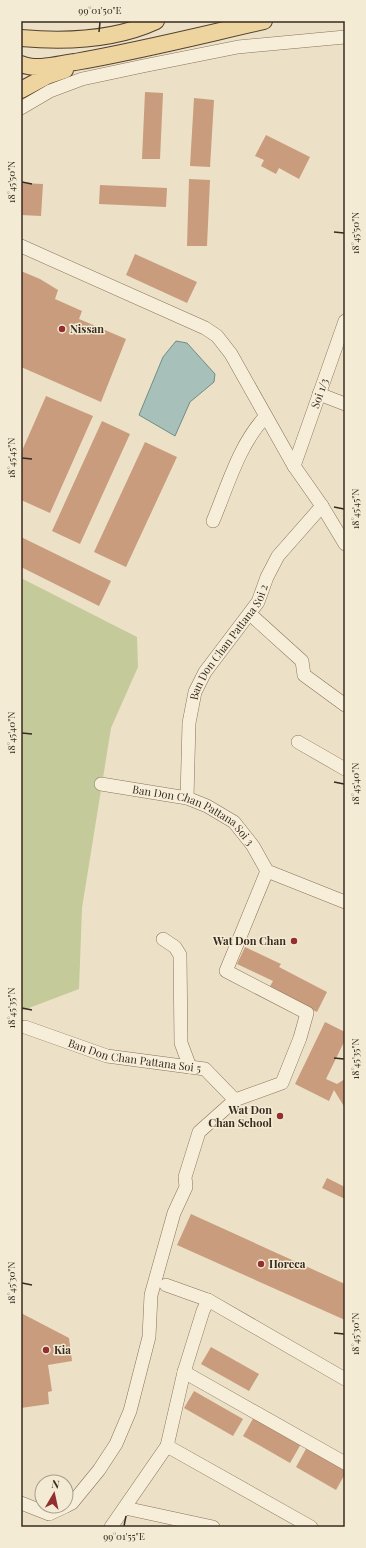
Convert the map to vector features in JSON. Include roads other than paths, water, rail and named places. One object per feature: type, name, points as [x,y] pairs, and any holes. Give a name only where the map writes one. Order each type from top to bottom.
[{"type":"main road","points":[[21,38],[51,39],[104,36],[127,32],[156,21]]},
{"type":"main road","points":[[21,64],[50,66],[109,56],[264,21]]},
{"type":"main road","points":[[21,90],[47,76],[109,56]]},
{"type":"street","points":[[21,108],[50,91],[82,79],[238,47],[345,36]]},
{"type":"street","points":[[21,246],[198,325],[217,336],[231,354],[265,417],[294,466],[322,506],[345,544]]},
{"type":"street","name":"Soi 1/3","points":[[294,466],[345,321]]},
{"type":"street","points":[[319,394],[345,404]]},
{"type":"street","points":[[213,521],[241,454],[256,427],[265,417]]},
{"type":"street","name":"Ban Don Chan Pattana Soi 2","points":[[187,798],[189,723],[195,692],[205,672],[258,602],[267,576],[278,556],[322,506]]},
{"type":"street","points":[[250,614],[302,661],[304,675],[345,705]]},
{"type":"street","points":[[298,742],[345,769]]},
{"type":"street","name":"Ban Don Chan Pattana Soi 3","points":[[101,784],[187,798],[207,806],[234,822],[253,846],[267,871]]},
{"type":"street","points":[[74,1501],[99,1470],[116,1444],[130,1411],[149,1337],[151,1295],[174,1213],[186,1187],[185,1177],[199,1132],[236,1100],[282,1083],[300,1038],[307,1014],[226,971],[267,871],[345,902]]},
{"type":"street","points":[[163,939],[175,947],[180,955],[181,1043],[190,1067]]},
{"type":"street","name":"Ban Don Chan Pattana Soi 5","points":[[25,1027],[107,1056],[205,1070],[236,1100]]},
{"type":"street","points":[[166,1286],[208,1300],[345,1379]]},
{"type":"street","points":[[111,1527],[167,1446],[184,1372],[203,1311],[208,1300]]},
{"type":"street","points":[[184,1372],[345,1463]]},
{"type":"street","points":[[167,1446],[311,1527]]},
{"type":"street","points":[[21,1503],[34,1508]]},
{"type":"street","points":[[125,1508],[213,1527]]},
{"type":"water","points":[[176,341],[187,343],[215,374],[214,382],[190,402],[175,436],[139,415],[163,357]]},
{"type":"place","name":"Nissan","points":[[62,329]]},
{"type":"place","name":"Wat Don Chan","points":[[294,941]]},
{"type":"place","name":"Wat Don Chan School","points":[[280,1116]]},
{"type":"place","name":"Horeca","points":[[261,1264]]},
{"type":"place","name":"Kia","points":[[46,1350]]}]
